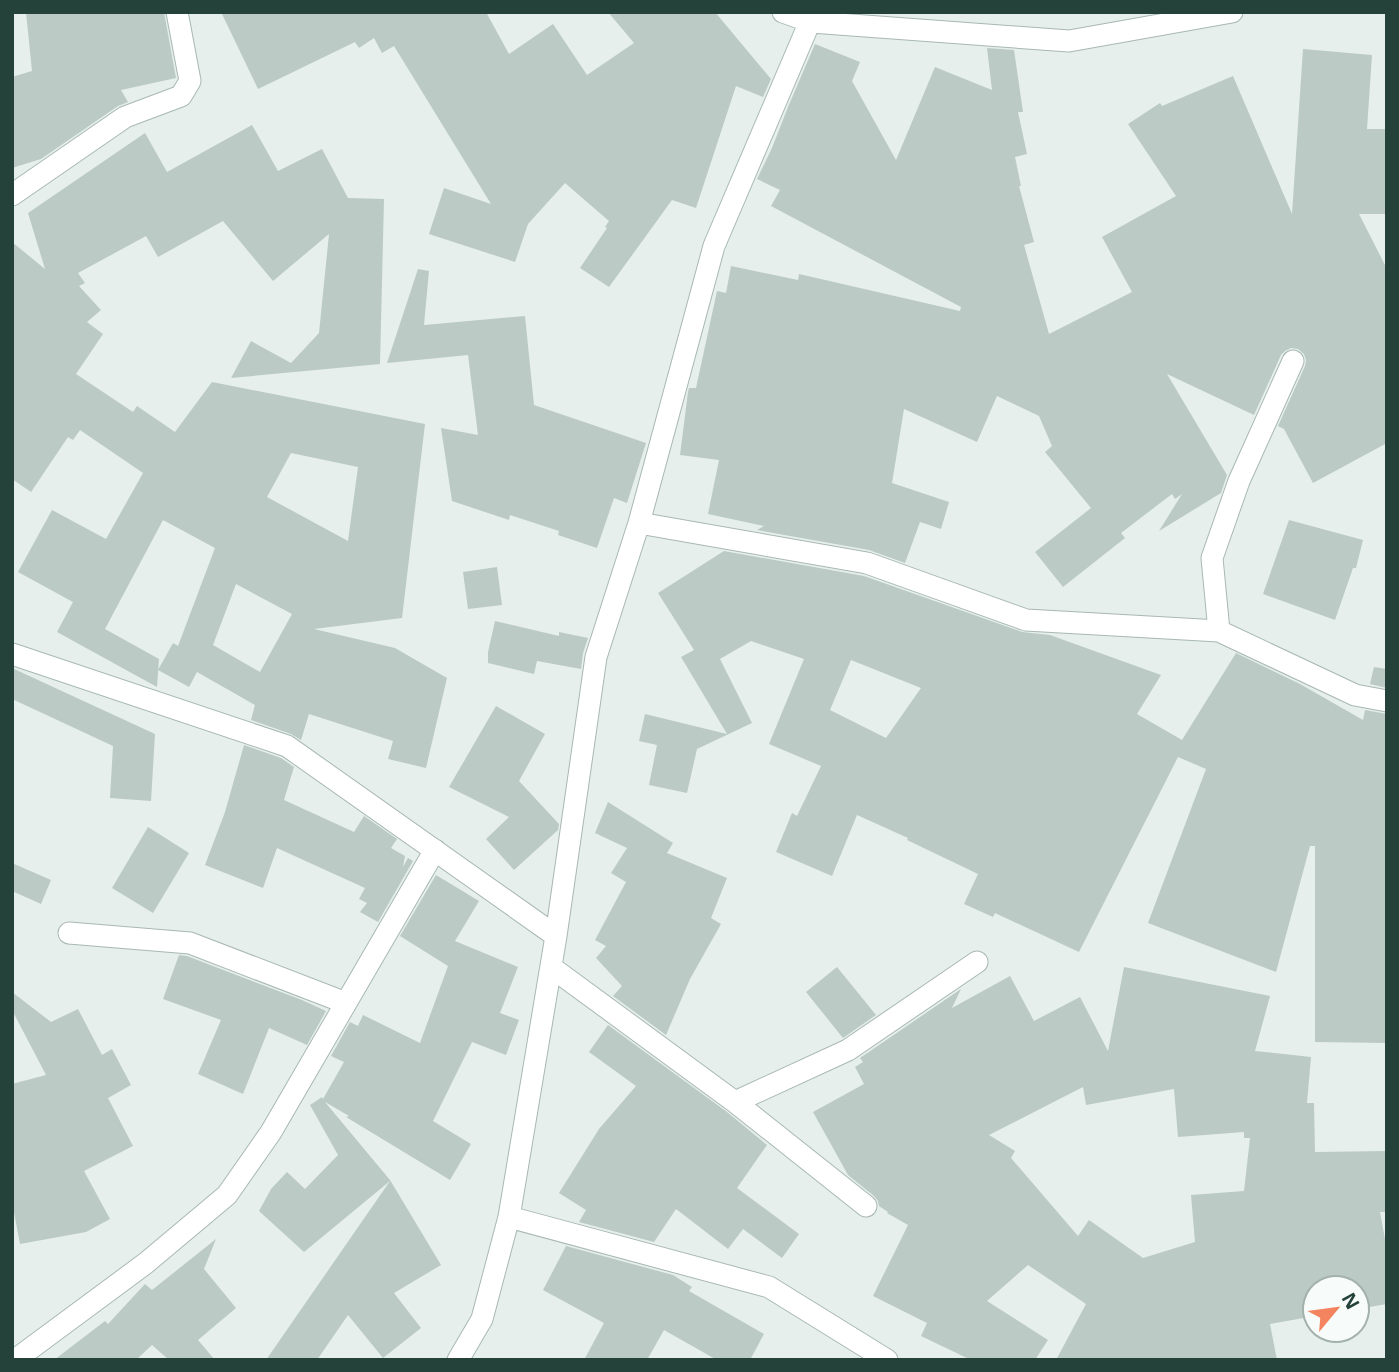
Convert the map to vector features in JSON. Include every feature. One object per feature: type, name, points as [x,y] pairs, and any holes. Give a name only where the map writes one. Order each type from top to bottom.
[{"type":"street","points":[[12,195],[125,117],[181,96],[190,81],[177,12]]},
{"type":"street","points":[[783,12],[1069,41],[1232,12]]},
{"type":"street","points":[[458,1360],[482,1319],[509,1217],[556,936],[596,657],[639,523],[714,246],[812,17]]},
{"type":"street","points":[[1219,631],[1212,558],[1240,481],[1293,361]]},
{"type":"street","points":[[639,523],[867,562],[1026,620],[1219,631],[1355,695],[1387,701]]},
{"type":"street","points":[[12,654],[287,746],[556,936]]},
{"type":"street","points":[[15,1360],[146,1264],[227,1195],[271,1132],[435,850]]},
{"type":"street","points":[[69,933],[190,943],[346,1003]]},
{"type":"street","points":[[736,1102],[848,1050],[977,961]]},
{"type":"street","points":[[551,967],[736,1102],[866,1206]]},
{"type":"street","points":[[509,1217],[769,1287],[887,1360]]},
{"type":"building","points":[[26,12],[164,12],[176,78],[121,90],[128,102],[118,106],[41,159],[12,168],[12,77],[32,71]]},
{"type":"building","points":[[221,12],[486,12],[509,54],[553,24],[587,75],[634,43],[608,12],[715,12],[771,79],[763,97],[736,86],[696,208],[672,200],[609,287],[580,268],[609,221],[565,183],[528,224],[515,262],[429,234],[444,188],[491,204],[394,46],[382,53],[374,38],[359,48],[355,42],[258,89]]},
{"type":"building","points":[[815,44],[860,62],[852,81],[896,160],[935,67],[992,90],[987,48],[1014,50],[1023,112],[1018,112],[1027,154],[1015,157],[1019,186],[1034,242],[1024,245],[1049,334],[1132,292],[1102,237],[1176,196],[1128,124],[1160,103],[1162,106],[1233,76],[1292,214],[1303,49],[1372,55],[1367,129],[1387,129],[1387,214],[1359,214],[1387,269],[1387,443],[1313,483],[1284,429],[1278,426],[1305,366],[1304,354],[1298,349],[1291,348],[1281,355],[1254,415],[1167,374],[1227,475],[1221,493],[1159,531],[1182,494],[1175,499],[1172,494],[1121,533],[1125,538],[1063,587],[1035,552],[1091,508],[1045,452],[1052,446],[1039,416],[997,396],[977,442],[904,409],[892,483],[949,502],[941,529],[920,522],[905,563],[869,550],[757,530],[764,526],[708,514],[719,460],[680,455],[689,388],[696,388],[717,291],[726,293],[731,266],[798,280],[799,274],[960,311],[961,307],[771,206],[780,190],[757,179]]},
{"type":"building","points":[[252,125],[278,171],[322,149],[348,198],[384,199],[380,364],[231,378],[251,341],[291,363],[319,333],[329,234],[273,281],[223,221],[158,257],[146,236],[78,273],[85,283],[79,286],[101,310],[87,322],[103,334],[76,374],[133,412],[137,406],[175,432],[212,382],[425,424],[402,618],[314,629],[395,648],[447,678],[426,768],[388,759],[393,741],[309,714],[301,740],[251,720],[255,705],[197,672],[189,687],[158,670],[157,687],[57,632],[73,602],[18,572],[52,510],[106,539],[143,473],[80,430],[73,440],[68,437],[31,492],[12,479],[12,242],[45,269],[28,213],[145,133],[167,172]],"holes":[[[291,453],[358,467],[348,541],[267,497]],[[163,520],[215,548],[178,646],[173,643],[158,670],[159,659],[105,629]],[[236,584],[292,614],[260,672],[213,645]]]},
{"type":"building","points":[[418,269],[429,271],[424,325],[525,316],[534,405],[646,443],[627,503],[614,498],[597,548],[558,535],[559,531],[510,515],[509,520],[452,501],[441,428],[478,435],[468,355],[387,363]]},
{"type":"building","points":[[1289,520],[1363,540],[1356,568],[1353,568],[1335,620],[1263,594]]},
{"type":"building","points":[[724,551],[864,576],[1022,632],[1050,635],[1161,675],[1137,714],[1182,740],[1236,653],[1300,684],[1363,720],[1365,710],[1387,714],[1387,1043],[1315,1042],[1315,846],[1310,846],[1276,972],[1148,923],[1206,769],[1178,757],[1079,952],[995,913],[993,917],[964,904],[978,874],[857,815],[832,876],[776,852],[792,813],[797,816],[821,766],[769,744],[804,659],[751,641],[720,659],[752,723],[697,749],[687,793],[649,785],[657,745],[639,741],[645,714],[727,734],[681,657],[694,650],[658,593]],"holes":[[[851,660],[921,688],[886,738],[830,710]]]},
{"type":"building","points":[[497,567],[502,605],[468,609],[463,572]]},
{"type":"building","points":[[495,621],[559,636],[559,632],[588,638],[581,669],[537,661],[534,674],[488,663]]},
{"type":"building","points":[[1374,667],[1387,669],[1387,688],[1370,684]]},
{"type":"building","points":[[12,668],[155,734],[151,801],[110,798],[113,746],[12,699]]},
{"type":"building","points":[[496,706],[545,734],[519,781],[559,824],[558,830],[514,870],[486,839],[509,817],[449,787]]},
{"type":"building","points":[[244,745],[281,758],[294,767],[284,800],[354,832],[364,816],[397,839],[391,848],[405,856],[403,867],[408,858],[413,861],[378,922],[360,912],[367,903],[359,899],[365,888],[277,848],[263,888],[205,865],[225,812]]},
{"type":"building","points":[[608,802],[673,843],[667,853],[727,878],[711,918],[721,924],[690,979],[666,1035],[613,996],[622,986],[596,958],[606,946],[595,940],[626,882],[611,873],[627,848],[595,833]]},
{"type":"building","points":[[148,827],[189,853],[153,913],[112,888]]},
{"type":"building","points":[[12,863],[51,880],[41,904],[12,891]]},
{"type":"building","points":[[436,875],[479,901],[455,941],[518,967],[500,1013],[519,1020],[506,1055],[472,1042],[433,1121],[471,1144],[450,1180],[325,1102],[390,1180],[441,1265],[394,1293],[421,1328],[383,1358],[348,1315],[317,1360],[266,1360],[390,1181],[304,1252],[259,1211],[271,1189],[287,1172],[305,1189],[338,1155],[310,1105],[322,1097],[323,1099],[344,1062],[331,1056],[350,1022],[358,1026],[363,1015],[420,1043],[448,966],[400,936]]},
{"type":"building","points":[[179,955],[326,1011],[307,1045],[269,1028],[243,1094],[198,1074],[221,1020],[163,999]]},
{"type":"building","points":[[837,967],[876,1015],[843,1038],[806,992]]},
{"type":"building","points":[[1124,967],[1270,996],[1255,1051],[1311,1057],[1307,1103],[1314,1103],[1315,1152],[1387,1151],[1387,1212],[1380,1212],[1387,1250],[1387,1304],[1371,1307],[1371,1274],[1301,1274],[1301,1318],[1270,1324],[1277,1360],[1056,1360],[1086,1304],[1028,1265],[987,1301],[1048,1340],[1035,1360],[971,1360],[921,1336],[927,1323],[873,1296],[908,1225],[887,1213],[879,1206],[874,1196],[848,1175],[813,1112],[864,1084],[855,1067],[863,1062],[860,1058],[961,989],[952,1008],[1010,976],[1034,1021],[1080,997],[1108,1051]],"holes":[[[1083,1087],[1086,1105],[1174,1089],[1178,1137],[1244,1132],[1244,1138],[1250,1138],[1244,1191],[1191,1195],[1195,1242],[1143,1258],[1089,1220],[1078,1236],[1011,1158],[1015,1151],[989,1135]]]},
{"type":"building","points":[[12,992],[51,1022],[78,1009],[102,1055],[112,1049],[131,1085],[108,1098],[133,1146],[84,1171],[110,1219],[86,1232],[20,1244],[12,1202],[12,1084],[46,1075],[12,1010]]},
{"type":"building","points":[[608,1025],[727,1112],[767,1145],[737,1188],[799,1234],[782,1258],[743,1229],[728,1249],[676,1209],[654,1242],[579,1222],[586,1210],[559,1193],[599,1129],[636,1086],[589,1052]]},
{"type":"building","points":[[216,1239],[204,1269],[236,1308],[198,1340],[215,1360],[169,1360],[152,1345],[136,1360],[54,1360],[105,1321],[108,1324],[145,1284],[152,1290]]},
{"type":"building","points":[[566,1246],[673,1275],[692,1287],[689,1291],[764,1334],[750,1360],[717,1360],[664,1330],[647,1360],[584,1360],[604,1323],[543,1290]]}]
